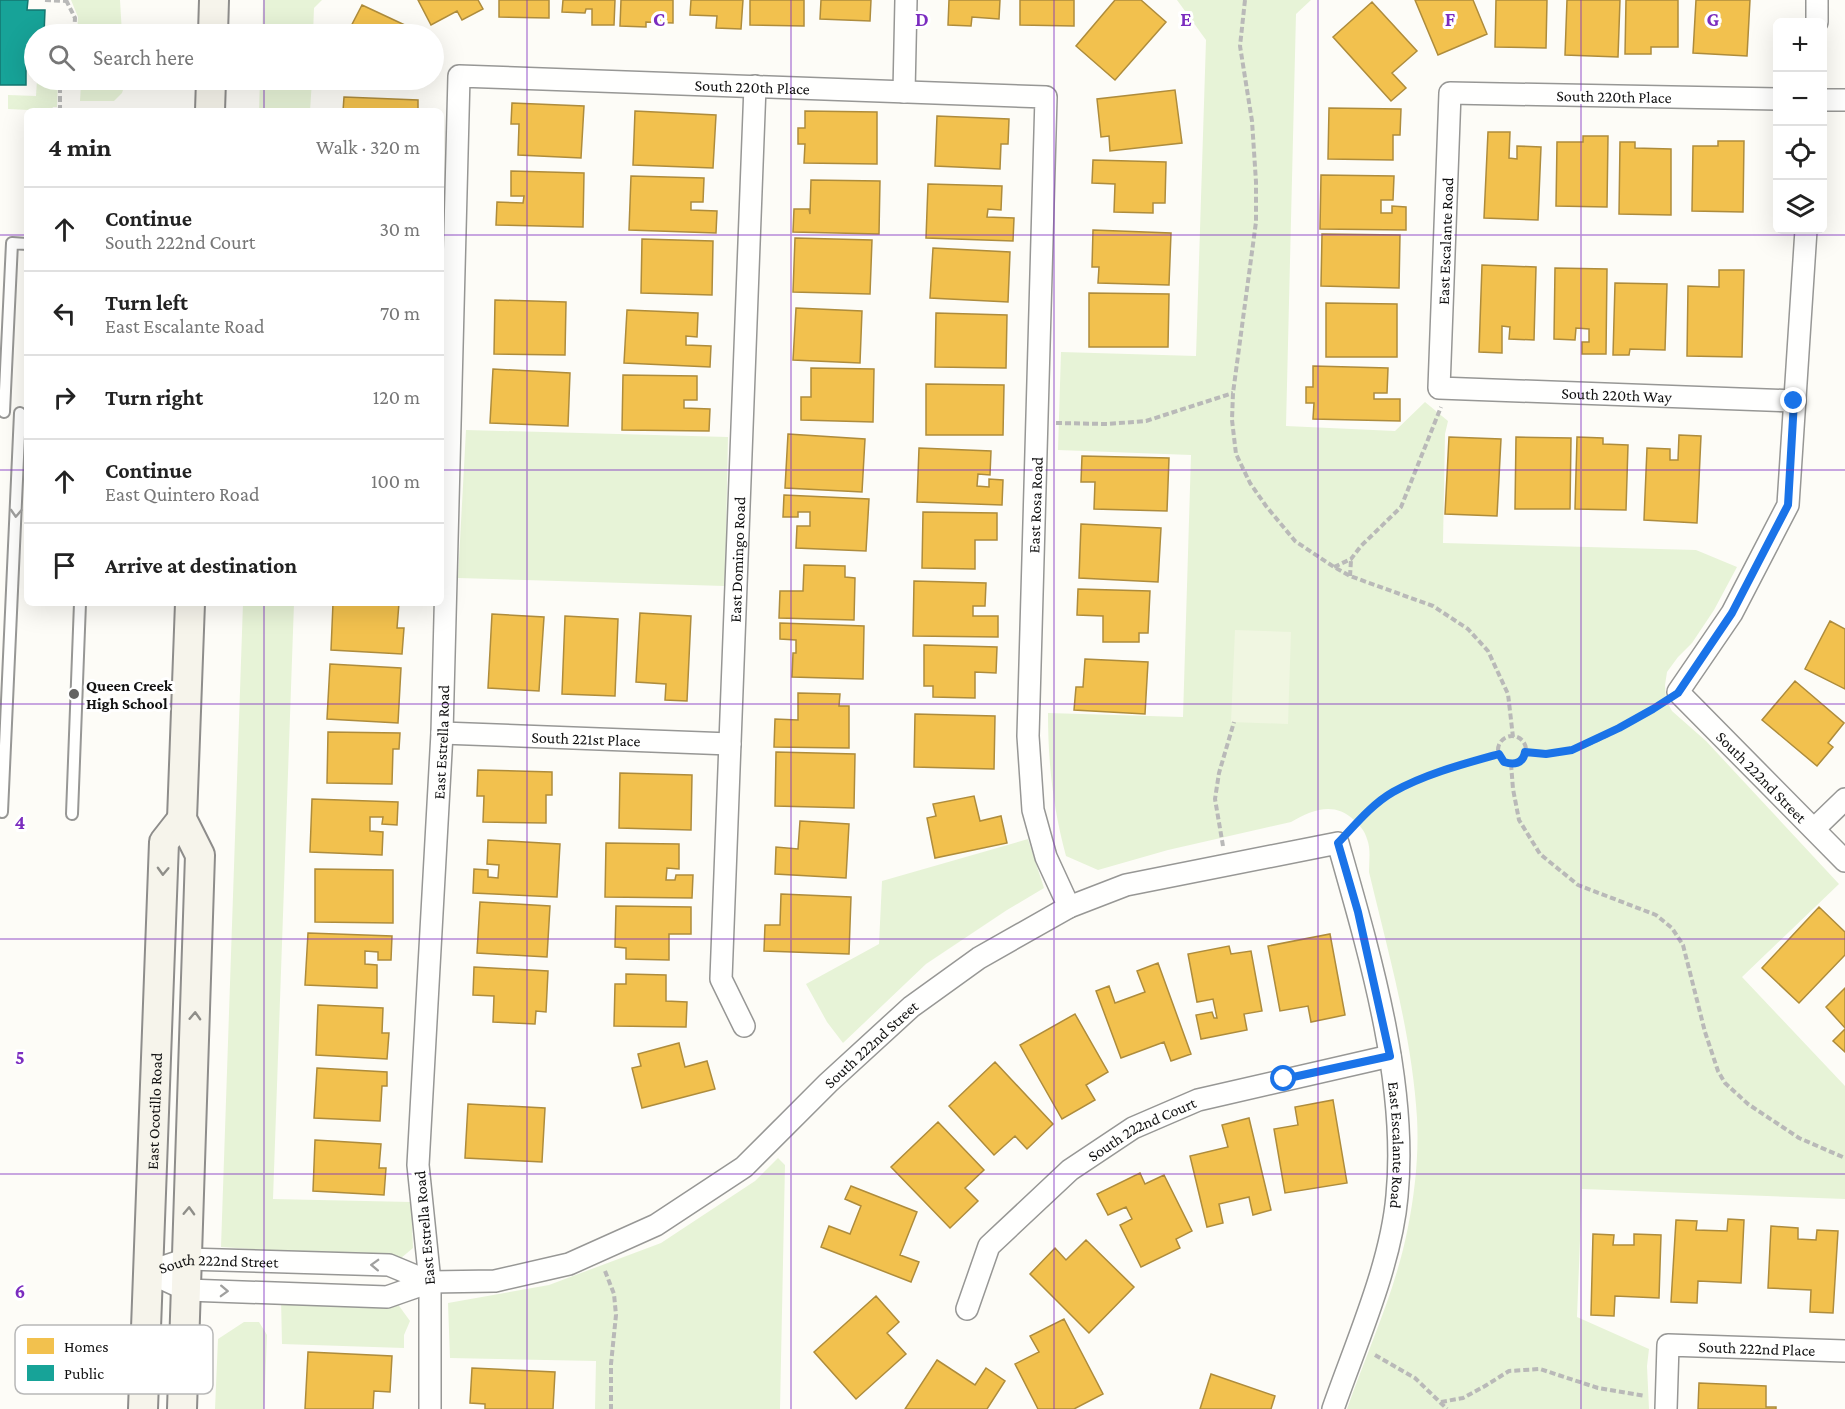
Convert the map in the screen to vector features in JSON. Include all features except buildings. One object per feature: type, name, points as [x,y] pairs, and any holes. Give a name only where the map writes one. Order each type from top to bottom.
[{"type":"main road","points":[[213,24],[214,0]]},
{"type":"main road","points":[[210,108],[211,90]]},
{"type":"main road","points":[[186,1325],[200,855],[182,819],[190,606]]},
{"type":"main road","name":"East Ocotillo Road","points":[[146,1325],[165,842],[182,819]]},
{"type":"main road","name":"East Ocotillo Road","points":[[143,1409],[144,1394]]},
{"type":"main road","points":[[182,1409],[183,1394]]},
{"type":"street","points":[[904,92],[906,0]]},
{"type":"street","points":[[1817,0],[1817,18]]},
{"type":"street","name":"South 220th Place","points":[[459,76],[1046,97]]},
{"type":"street","name":"East Estrella Road","points":[[430,1409],[430,1282],[418,1165],[442,733],[459,76]]},
{"type":"street","name":"East Domingo Road","points":[[744,1026],[721,979],[755,86]]},
{"type":"street","name":"South 220th Place","points":[[1450,93],[1773,99]]},
{"type":"street","name":"East Escalante Road","points":[[1439,388],[1450,93]]},
{"type":"street","name":"East Rosa Road","points":[[1046,97],[1028,736],[1033,810],[1046,857],[1069,907]]},
{"type":"street","points":[[1827,100],[1845,100]]},
{"type":"street","points":[[1678,693],[1732,613],[1788,505],[1806,234]]},
{"type":"street","name":"South 220th Way","points":[[1439,388],[1794,401]]},
{"type":"street","name":"South 222nd Street","points":[[1678,693],[1845,861]]},
{"type":"street","name":"South 221st Place","points":[[442,733],[730,744]]},
{"type":"street","points":[[1814,829],[1845,799]]},
{"type":"street","name":"East Escalante Road","points":[[1334,1409],[1385,1260],[1397,1197],[1399,1135],[1390,1056],[1358,912],[1338,843]]},
{"type":"street","name":"South 222nd Street","points":[[148,1272],[187,1290],[387,1297],[430,1282],[495,1281],[569,1264],[656,1225],[744,1167],[828,1083],[911,1007],[979,958],[1069,907],[1126,885],[1338,843]]},
{"type":"street","name":"South 222nd Court","points":[[967,1309],[989,1246],[1070,1170],[1133,1128],[1198,1100],[1390,1056]]},
{"type":"street","name":"South 222nd Street","points":[[148,1272],[187,1259],[389,1265],[430,1282]]},
{"type":"street","name":"South 222nd Place","points":[[1666,1403],[1668,1345],[1845,1351]]},
{"type":"lane","points":[[4,412],[12,243],[24,244]]},
{"type":"lane","points":[[2,812],[20,413]]},
{"type":"lane","points":[[72,814],[80,606]]},
{"type":"path","points":[[45,0],[66,0],[75,18],[75,24]]},
{"type":"path","points":[[1245,0],[1240,46],[1252,121],[1256,222],[1233,393],[1232,420],[1236,454],[1250,483],[1295,541],[1350,576],[1433,606],[1468,629],[1488,651],[1508,694],[1513,737]]},
{"type":"path","points":[[60,90],[60,108]]},
{"type":"path","points":[[1334,567],[1351,559],[1361,546],[1401,507],[1441,407],[1439,388]]},
{"type":"path","points":[[1037,424],[1107,424],[1146,421],[1233,393]]},
{"type":"path","points":[[1350,576],[1351,559]]},
{"type":"path","points":[[1525,752],[1546,754],[1583,746],[1678,693]]},
{"type":"path","points":[[1227,865],[1215,799],[1219,773],[1234,722]]},
{"type":"path","points":[[1508,736],[1522,741],[1525,752],[1519,762],[1511,764],[1504,762],[1498,748],[1501,741],[1508,736]]},
{"type":"path","points":[[1338,843],[1368,812],[1392,793],[1432,775],[1499,754]]},
{"type":"path","points":[[1511,764],[1519,820],[1540,854],[1578,885],[1656,915],[1672,928],[1683,945],[1705,1032],[1718,1071],[1725,1083],[1748,1104],[1799,1138],[1845,1158]]},
{"type":"path","points":[[596,1252],[615,1294],[611,1409]]},
{"type":"path","points":[[1355,1345],[1414,1378],[1447,1409]]},
{"type":"path","points":[[1442,1402],[1462,1398],[1509,1371],[1540,1369],[1598,1388],[1666,1403]]},
{"type":"green space","points":[[71,0],[120,0],[121,24],[78,24],[78,17]]},
{"type":"green space","points":[[263,0],[322,0],[314,8],[313,24],[262,24]]},
{"type":"green space","points":[[1177,0],[1311,0],[1296,14],[1286,426],[1395,431],[1425,402],[1448,421],[1445,434],[1443,543],[1696,550],[1737,567],[1714,610],[1692,643],[1667,672],[1666,700],[1672,711],[1706,741],[1839,884],[1742,977],[1845,1086],[1845,1199],[1582,1189],[1577,1317],[1649,1349],[1647,1366],[1649,1409],[1347,1409],[1389,1296],[1403,1250],[1413,1200],[1417,1145],[1414,1087],[1405,1025],[1369,872],[1368,843],[1364,831],[1354,820],[1339,811],[1323,809],[1291,822],[1168,850],[1098,870],[1066,856],[1052,785],[1048,713],[1183,717],[1191,455],[1058,450],[1061,352],[1196,356],[1206,40]]},
{"type":"green space","points":[[36,90],[58,90],[57,107],[8,109],[8,95],[36,96]]},
{"type":"green space","points":[[81,90],[123,90],[114,101],[80,101]]},
{"type":"green space","points":[[260,90],[311,90],[310,108],[259,108]]},
{"type":"green space","points":[[466,430],[728,437],[725,586],[458,578]]},
{"type":"green space","points":[[243,606],[294,606],[273,1199],[411,1202],[413,1248],[401,1258],[221,1247]]},
{"type":"green space","points":[[1235,630],[1291,632],[1288,724],[1231,722]]},
{"type":"green space","points":[[1028,839],[1044,888],[926,964],[843,1043],[827,1022],[806,984],[879,944],[882,881]]},
{"type":"green space","points":[[778,1158],[785,1165],[780,1409],[595,1409],[596,1361],[450,1358],[448,1303],[549,1285],[661,1243],[755,1181]]},
{"type":"green space","points":[[281,1299],[397,1303],[410,1321],[404,1335],[404,1348],[282,1344]]},
{"type":"green space","points":[[244,1322],[259,1322],[267,1335],[264,1409],[215,1409],[218,1339]]},
{"type":"place","name":"Queen Creek High School","points":[[74,694]]},
{"type":"route","points":[[1284,1079],[1390,1056],[1358,912],[1338,843],[1368,812],[1392,793],[1421,779],[1499,754],[1504,762],[1511,764],[1519,762],[1525,752],[1546,754],[1572,750],[1619,728],[1678,693],[1732,613],[1788,505],[1794,401]]}]
